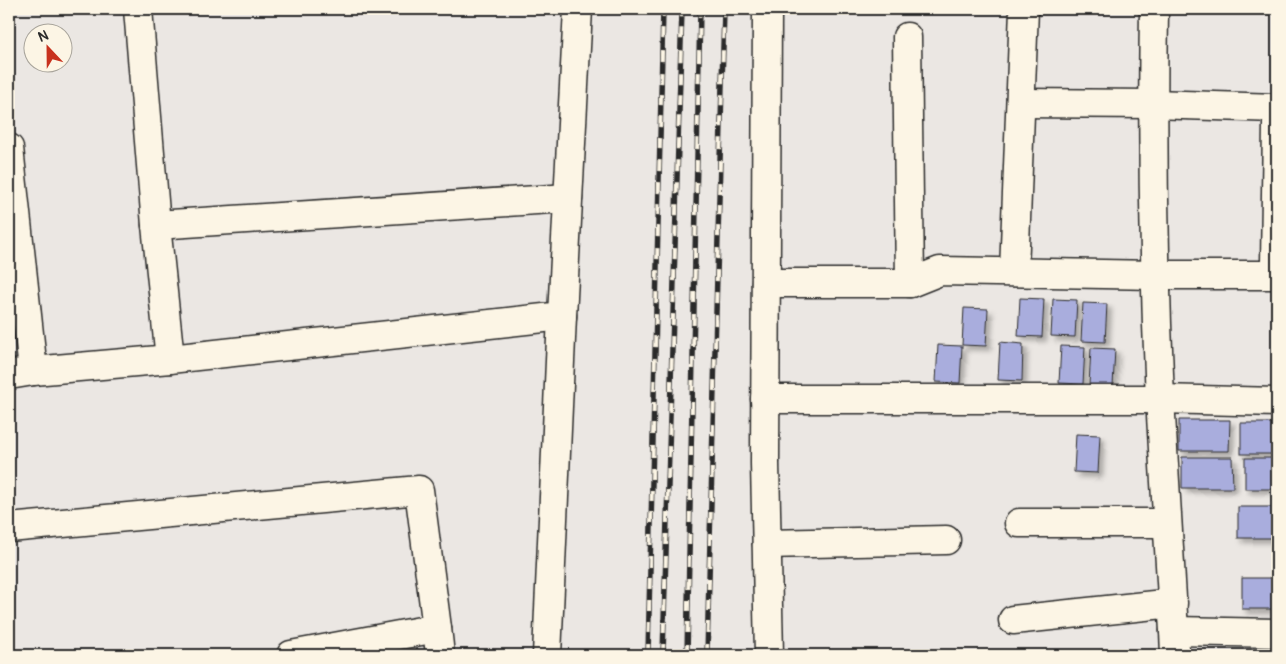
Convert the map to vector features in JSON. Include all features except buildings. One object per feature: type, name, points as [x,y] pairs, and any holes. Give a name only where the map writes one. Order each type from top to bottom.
[{"type":"street","points":[[138,9],[156,225],[170,359]]},
{"type":"street","points":[[547,655],[578,9]]},
{"type":"street","points":[[767,9],[765,463],[769,655]]},
{"type":"street","points":[[1014,272],[1024,9]]},
{"type":"street","points":[[1154,9],[1152,104],[1156,275],[1160,398],[1174,643],[1277,633]]},
{"type":"street","points":[[907,37],[910,283]]},
{"type":"street","points":[[1021,103],[1152,104],[1277,108]]},
{"type":"street","points":[[766,283],[910,283],[940,271],[1275,275],[1277,124]]},
{"type":"street","points":[[9,148],[21,373],[170,359],[562,316]]},
{"type":"street","points":[[156,225],[568,198]]},
{"type":"street","points":[[766,399],[1160,398],[1277,402]]},
{"type":"street","points":[[9,528],[419,490],[440,655]]},
{"type":"street","points":[[1019,523],[1167,524]]},
{"type":"street","points":[[767,544],[946,540]]},
{"type":"street","points":[[1013,620],[1172,603]]},
{"type":"street","points":[[292,655],[437,628]]},
{"type":"railway","points":[[648,655],[663,9]]},
{"type":"railway","points":[[663,655],[682,9]]},
{"type":"railway","points":[[687,655],[700,9]]},
{"type":"railway","points":[[707,655],[724,9]]}]
